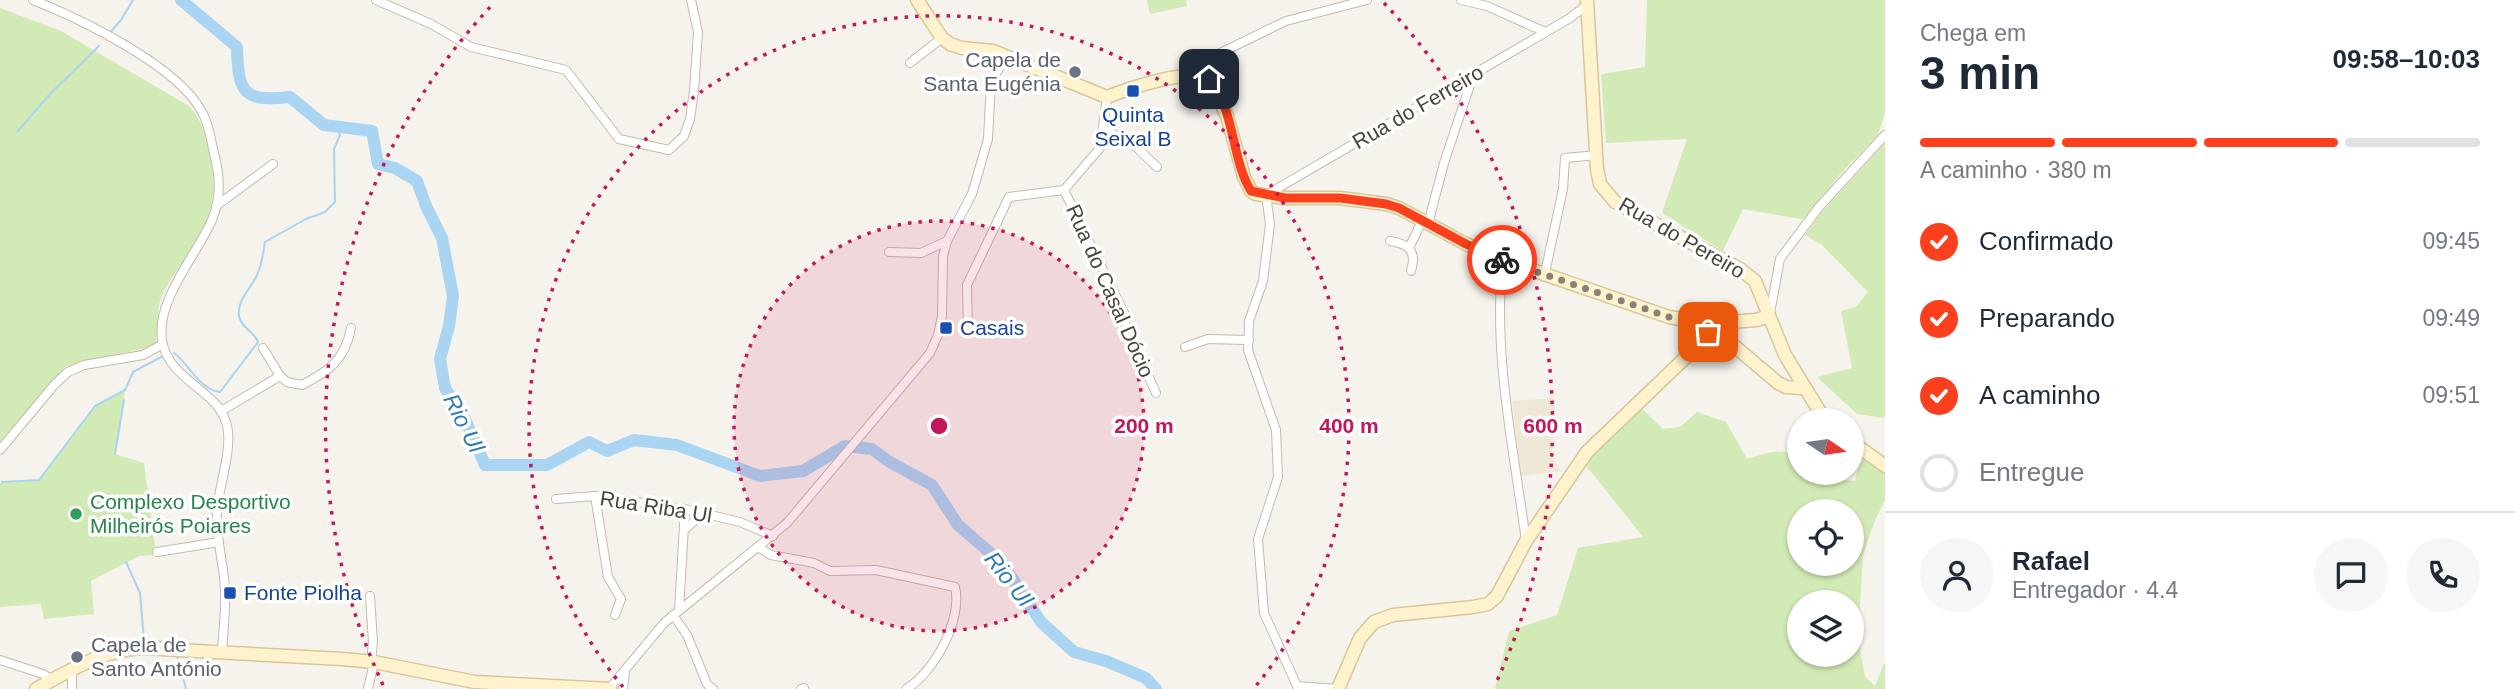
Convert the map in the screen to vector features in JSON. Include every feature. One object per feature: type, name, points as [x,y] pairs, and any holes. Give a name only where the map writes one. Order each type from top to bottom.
[{"type":"street","points":[[33,0],[107,36],[160,66],[203,113],[217,164],[218,199],[212,219],[168,300],[162,339],[173,364],[185,379],[221,411],[227,423],[228,434],[217,511],[225,589],[222,653]]},
{"type":"street","points":[[376,0],[431,24],[471,47],[566,70],[619,139],[669,150],[684,136],[690,119],[698,32],[691,0]]},
{"type":"street","points":[[917,0],[942,38],[956,46],[993,51],[1107,97],[1128,89],[1191,75],[1204,77],[1213,83]]},
{"type":"street","points":[[1367,0],[1286,21],[1210,58],[1213,83],[1227,116],[1248,187],[1256,194],[1372,201],[1399,208],[1503,260],[1669,317],[1714,328],[1769,316],[1780,259],[1819,207],[1884,134]]},
{"type":"street","points":[[1461,0],[1487,6],[1545,32]]},
{"type":"street","name":"Rua do Ferreiro","points":[[1266,195],[1570,18],[1587,2]]},
{"type":"street","name":"Rua do Pereiro","points":[[1587,2],[1601,184],[1615,202],[1740,269],[1755,281],[1785,355],[1817,408]]},
{"type":"street","points":[[1570,18],[1589,20]]},
{"type":"street","points":[[910,63],[942,38]]},
{"type":"street","points":[[36,689],[104,654],[122,649],[142,648],[373,662],[475,682],[609,689],[676,613],[788,523],[930,353],[942,316],[943,256],[947,241],[972,194],[988,139],[991,81],[1006,56]]},
{"type":"street","points":[[1409,248],[1425,222],[1474,74]]},
{"type":"street","points":[[968,331],[967,285],[1009,197],[1064,190],[1100,148],[1107,97]]},
{"type":"street","points":[[1103,129],[1132,143],[1157,167]]},
{"type":"street","points":[[1545,273],[1563,189],[1565,158],[1597,155]]},
{"type":"street","points":[[216,206],[273,164]]},
{"type":"street","name":"Rua do Casal Dócio","points":[[1064,190],[1124,313],[1125,324],[1156,393]]},
{"type":"street","points":[[1266,195],[1270,224],[1263,281],[1249,321],[1248,350],[1276,430],[1278,477],[1258,539],[1264,613],[1297,686],[1338,689],[1360,638],[1374,622],[1393,615],[1488,604],[1503,587],[1526,541],[1587,452],[1714,328]]},
{"type":"street","points":[[890,252],[921,253],[947,241]]},
{"type":"street","points":[[1390,241],[1409,248],[1414,260],[1411,271]]},
{"type":"street","points":[[1503,260],[1500,282],[1500,346],[1526,541]]},
{"type":"street","points":[[263,348],[280,376],[287,382],[302,385],[334,365],[348,344],[351,328]]},
{"type":"street","points":[[1714,328],[1778,383],[1803,388]]},
{"type":"street","points":[[1185,347],[1208,339],[1249,340]]},
{"type":"street","points":[[0,450],[68,372],[84,365],[143,355],[163,344]]},
{"type":"street","points":[[221,411],[280,376]]},
{"type":"street","points":[[1864,451],[1885,466]]},
{"type":"street","points":[[595,496],[608,577],[621,599],[615,615]]},
{"type":"street","name":"Rua Riba Ul","points":[[556,499],[595,496],[685,509],[740,523],[773,536]]},
{"type":"street","points":[[685,509],[676,613],[707,684],[713,689]]},
{"type":"street","points":[[684,530],[704,513]]},
{"type":"street","points":[[753,529],[760,546],[771,555],[814,563],[830,571],[876,570],[955,587],[957,596],[951,623],[938,657],[923,677],[906,689]]},
{"type":"street","points":[[157,552],[219,542]]},
{"type":"street","points":[[368,689],[373,662],[370,596]]},
{"type":"street","points":[[0,660],[43,674],[52,680]]},
{"type":"street","points":[[72,670],[72,689]]},
{"type":"street","points":[[623,689],[625,671]]},
{"type":"shaded area","points":[[1555,398],[1551,456],[1561,471],[1521,476],[1512,401]]},
{"type":"green space","points":[[1147,0],[1186,0],[1187,6],[1150,14]]},
{"type":"green space","points":[[1647,0],[1885,0],[1885,113],[1878,135],[1842,172],[1805,218],[1743,209],[1723,251],[1662,213],[1687,139],[1606,143],[1601,74],[1645,67]]},
{"type":"green space","points":[[0,8],[61,31],[189,106],[200,121],[206,138],[212,163],[213,188],[210,212],[201,236],[161,298],[154,346],[65,367],[0,445]]},
{"type":"green space","points":[[1885,143],[1885,418],[1864,415],[1864,408],[1851,408],[1817,377],[1852,368],[1841,311],[1856,307],[1868,292],[1822,245],[1805,235],[1822,212]]},
{"type":"green space","name":"Complexo Desportivo Milheirós Poiares","points":[[125,390],[115,454],[144,463],[156,555],[139,556],[91,581],[94,614],[44,619],[41,604],[0,607],[0,483],[39,480],[95,406]]},
{"type":"green space","points":[[1640,407],[1663,429],[1680,427],[1697,412],[1726,422],[1747,459],[1774,452],[1787,452],[1787,485],[1864,485],[1864,457],[1885,471],[1885,500],[1864,552],[1864,499],[1787,499],[1787,576],[1862,576],[1861,590],[1787,590],[1787,667],[1863,667],[1865,677],[1875,686],[1885,662],[1885,689],[1495,689],[1509,631],[1557,615],[1578,548],[1643,537],[1584,463]]},
{"type":"waterway","points":[[109,34],[133,0]]},
{"type":"waterway","name":"Rio Ul","points":[[181,0],[237,47],[239,75],[246,91],[262,98],[290,97],[324,125],[372,131],[378,164],[395,168],[417,181],[442,238],[453,296],[449,326],[440,359],[445,388],[464,417],[485,465],[547,465],[589,442],[607,451],[634,440],[677,445],[760,476],[803,471],[845,446],[872,449],[932,485],[958,525],[1003,564],[1041,622],[1074,652],[1106,661],[1146,678],[1156,689]]},
{"type":"waterway","points":[[17,132],[50,94],[99,46]]},
{"type":"waterway","points":[[174,353],[206,387],[220,392],[258,342],[240,320],[240,304],[259,271],[265,242],[306,219],[325,212],[335,202],[334,149],[340,135],[336,127]]},
{"type":"waterway","points":[[2,482],[39,480],[95,406],[125,390],[133,372],[163,356]]},
{"type":"waterway","points":[[115,454],[124,400]]},
{"type":"waterway","points":[[126,562],[140,593],[144,640],[173,643]]},
{"type":"waterway","points":[[177,656],[186,689]]},
{"type":"way so far","points":[[1502,260],[1669,317],[1709,324],[1708,332]]},
{"type":"place","name":"Capela de Santa Eugénia","points":[[1075,72]]},
{"type":"place","name":"Quinta Seixal B","points":[[1133,91]]},
{"type":"place","name":"Casais","points":[[946,328]]},
{"type":"place","name":"Complexo Desportivo Milheirós Poiares","points":[[76,514]]},
{"type":"place","name":"Fonte Piolha","points":[[230,593]]},
{"type":"place","name":"Capela de Santo António","points":[[77,657]]},
{"type":"route","points":[[1209,79],[1227,116],[1241,167],[1251,191],[1285,198],[1340,198],[1386,204],[1502,260]]}]
